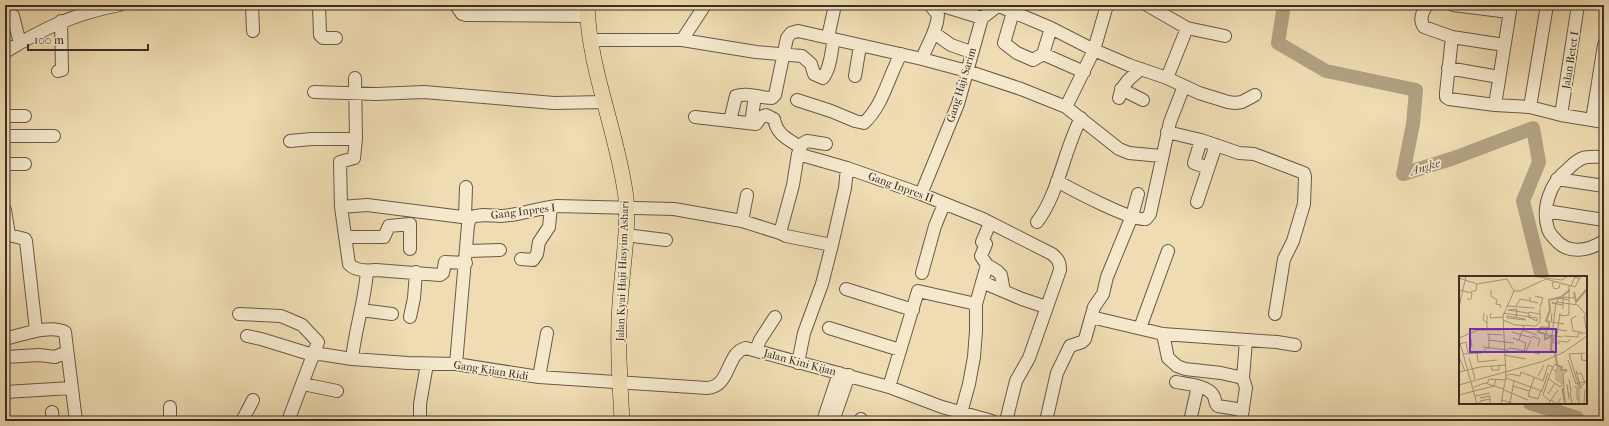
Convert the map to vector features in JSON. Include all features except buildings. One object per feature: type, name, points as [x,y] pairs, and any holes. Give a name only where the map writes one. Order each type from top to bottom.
[{"type":"main road","name":"Jalan Kyai Haji Hasyim Ashari","points":[[587,11],[591,40],[604,102],[626,196],[620,305],[622,421]]},
{"type":"street","points":[[5,52],[61,21],[88,9],[120,5]]},
{"type":"street","points":[[252,5],[253,31]]},
{"type":"street","points":[[319,5],[320,35],[323,38],[336,38]]},
{"type":"street","points":[[456,5],[462,14],[466,15],[514,10],[587,11]]},
{"type":"street","points":[[682,40],[705,5]]},
{"type":"street","points":[[591,40],[682,40],[756,52],[802,56],[811,64],[814,74],[823,78],[826,74],[830,61],[835,5]]},
{"type":"street","points":[[922,59],[927,44],[934,33],[938,15],[930,5]]},
{"type":"street","points":[[940,5],[982,18],[999,5],[1052,28],[1094,50],[1228,102],[1242,102],[1255,95]]},
{"type":"street","points":[[1066,107],[1094,50],[1107,5]]},
{"type":"street","points":[[1147,5],[1187,28],[1225,36]]},
{"type":"street","points":[[1453,5],[1510,9],[1495,105]]},
{"type":"street","points":[[1530,107],[1547,5]]},
{"type":"street","name":"Jalan Betet I","points":[[1561,115],[1578,5]]},
{"type":"street","points":[[1425,7],[1421,19],[1424,27],[1452,37],[1504,45]]},
{"type":"street","points":[[1014,12],[1004,41],[1006,45],[1027,58],[1033,60],[1043,54],[1052,28]]},
{"type":"street","points":[[13,16],[20,43]]},
{"type":"street","name":"Gang Haji Sarim","points":[[921,194],[958,104],[971,52],[982,18]]},
{"type":"street","points":[[58,71],[62,70],[61,21]]},
{"type":"street","points":[[1167,78],[1187,28]]},
{"type":"street","points":[[730,121],[736,96],[744,93],[763,98],[772,98],[775,95],[787,38],[791,33],[798,31],[922,59],[967,71],[1021,89],[1066,107],[1119,149],[1128,153],[1162,156]]},
{"type":"street","points":[[934,33],[951,45],[971,52]]},
{"type":"street","points":[[1452,37],[1446,97],[1449,99],[1495,105],[1530,107],[1561,115],[1598,121],[1604,45]]},
{"type":"street","points":[[855,76],[860,46]]},
{"type":"street","points":[[797,100],[831,111],[855,121],[864,122],[883,99],[891,74],[901,54]]},
{"type":"street","points":[[1043,54],[1084,72]]},
{"type":"street","points":[[1448,68],[1499,77]]},
{"type":"street","points":[[1140,69],[1127,80],[1120,93],[1144,100]]},
{"type":"street","points":[[355,78],[356,139],[354,158],[340,162],[341,207],[349,264],[352,268],[367,271],[416,272],[440,275],[443,273],[445,262],[466,263]]},
{"type":"street","points":[[1057,181],[1087,198],[1143,220],[1146,219],[1150,214],[1167,132],[1184,86]]},
{"type":"street","points":[[314,92],[376,94],[424,92],[554,104],[604,102]]},
{"type":"street","points":[[695,117],[751,124],[755,96]]},
{"type":"street","name":"Gang Inpres II","points":[[751,124],[756,124],[761,117],[766,115],[774,119],[775,128],[799,151],[921,194],[990,223],[1058,258],[1060,270],[1029,358],[1016,381],[1006,421]]},
{"type":"street","points":[[5,116],[24,116]]},
{"type":"street","points":[[1037,222],[1044,214],[1057,181],[1072,134],[1081,118]]},
{"type":"street","points":[[1167,132],[1201,140],[1239,153],[1254,154],[1304,173],[1304,204],[1293,241],[1284,259],[1275,314]]},
{"type":"street","points":[[5,136],[54,136]]},
{"type":"street","points":[[290,141],[312,139],[356,139]]},
{"type":"street","points":[[1201,140],[1194,163],[1208,168]]},
{"type":"street","points":[[780,233],[793,185],[799,151],[802,144],[807,141],[826,144]]},
{"type":"street","points":[[1197,202],[1216,145]]},
{"type":"street","points":[[1604,157],[1589,157],[1580,159],[1557,179],[1551,189],[1546,211],[1548,230],[1560,246],[1586,250],[1597,246],[1604,241]]},
{"type":"street","points":[[5,164],[25,164]]},
{"type":"street","points":[[798,363],[804,333],[822,284],[832,246],[845,188],[847,168]]},
{"type":"street","points":[[1557,179],[1604,186]]},
{"type":"street","points":[[456,364],[467,251],[468,218],[466,187]]},
{"type":"street","points":[[1046,421],[1057,373],[1070,346],[1082,342],[1085,339],[1094,307],[1103,294],[1107,277],[1132,216],[1138,194]]},
{"type":"street","points":[[742,221],[747,195]]},
{"type":"street","points":[[922,273],[935,226],[944,204]]},
{"type":"street","name":"Gang Inpres I","points":[[341,207],[367,205],[468,218],[477,216],[505,215],[550,207],[626,208]]},
{"type":"street","points":[[521,259],[533,260],[535,258],[539,242],[549,228],[550,207]]},
{"type":"street","points":[[626,208],[674,209],[742,221],[786,236],[832,246]]},
{"type":"street","points":[[5,210],[9,235],[24,239],[26,241],[36,330]]},
{"type":"street","points":[[1546,211],[1604,220]]},
{"type":"street","points":[[990,223],[982,242],[986,244],[986,247],[981,256],[987,265],[1001,275],[1004,291]]},
{"type":"street","points":[[345,237],[384,237],[389,226],[410,224],[410,249]]},
{"type":"street","points":[[625,234],[666,240]]},
{"type":"street","points":[[467,251],[500,250]]},
{"type":"street","points":[[1140,328],[1168,252]]},
{"type":"street","points":[[961,413],[969,384],[974,357],[976,304],[987,265]]},
{"type":"street","points":[[352,359],[366,288],[367,271]]},
{"type":"street","points":[[410,317],[414,298],[416,272]]},
{"type":"street","points":[[982,282],[1022,299],[1046,307]]},
{"type":"street","points":[[846,289],[913,310]]},
{"type":"street","points":[[889,387],[918,291],[976,304]]},
{"type":"street","points":[[361,310],[392,314]]},
{"type":"street","points":[[239,314],[281,316],[302,325],[318,342],[288,421]]},
{"type":"street","points":[[756,350],[760,340],[775,317]]},
{"type":"street","points":[[1091,317],[1163,334],[1277,342],[1295,345]]},
{"type":"street","points":[[829,328],[900,350]]},
{"type":"street","points":[[5,339],[36,330],[59,329],[65,332],[76,421]]},
{"type":"street","points":[[539,378],[547,333]]},
{"type":"street","points":[[1163,334],[1168,358],[1177,366],[1185,369],[1221,373],[1243,378]]},
{"type":"street","name":"Gang Kijan Ridi","points":[[247,336],[313,355],[320,354],[352,359],[427,364],[456,364],[539,378],[621,382]]},
{"type":"street","points":[[1176,382],[1198,386],[1213,395],[1217,405],[1242,416],[1246,388],[1243,378],[1246,341]]},
{"type":"street","name":"Jalan Kini Kijan","points":[[621,382],[712,388],[721,383],[738,352],[746,348],[889,387],[961,413],[992,421]]},
{"type":"street","points":[[5,357],[39,355],[55,358],[62,354]]},
{"type":"street","points":[[420,419],[420,404],[427,364]]},
{"type":"street","points":[[833,421],[839,390],[844,374]]},
{"type":"street","points":[[303,384],[337,391]]},
{"type":"street","points":[[1190,421],[1198,386]]},
{"type":"street","points":[[5,392],[72,388]]},
{"type":"street","points":[[823,421],[839,390]]},
{"type":"street","points":[[242,421],[253,400]]},
{"type":"street","points":[[170,407],[170,421]]},
{"type":"waterway","name":"Angke","points":[[1284,5],[1278,43],[1326,71],[1416,90],[1413,124],[1403,174],[1454,158],[1533,128],[1539,162],[1523,201],[1542,276]]},
{"type":"waterway","name":"Angke","points":[[1533,404],[1577,418],[1579,421]]}]
